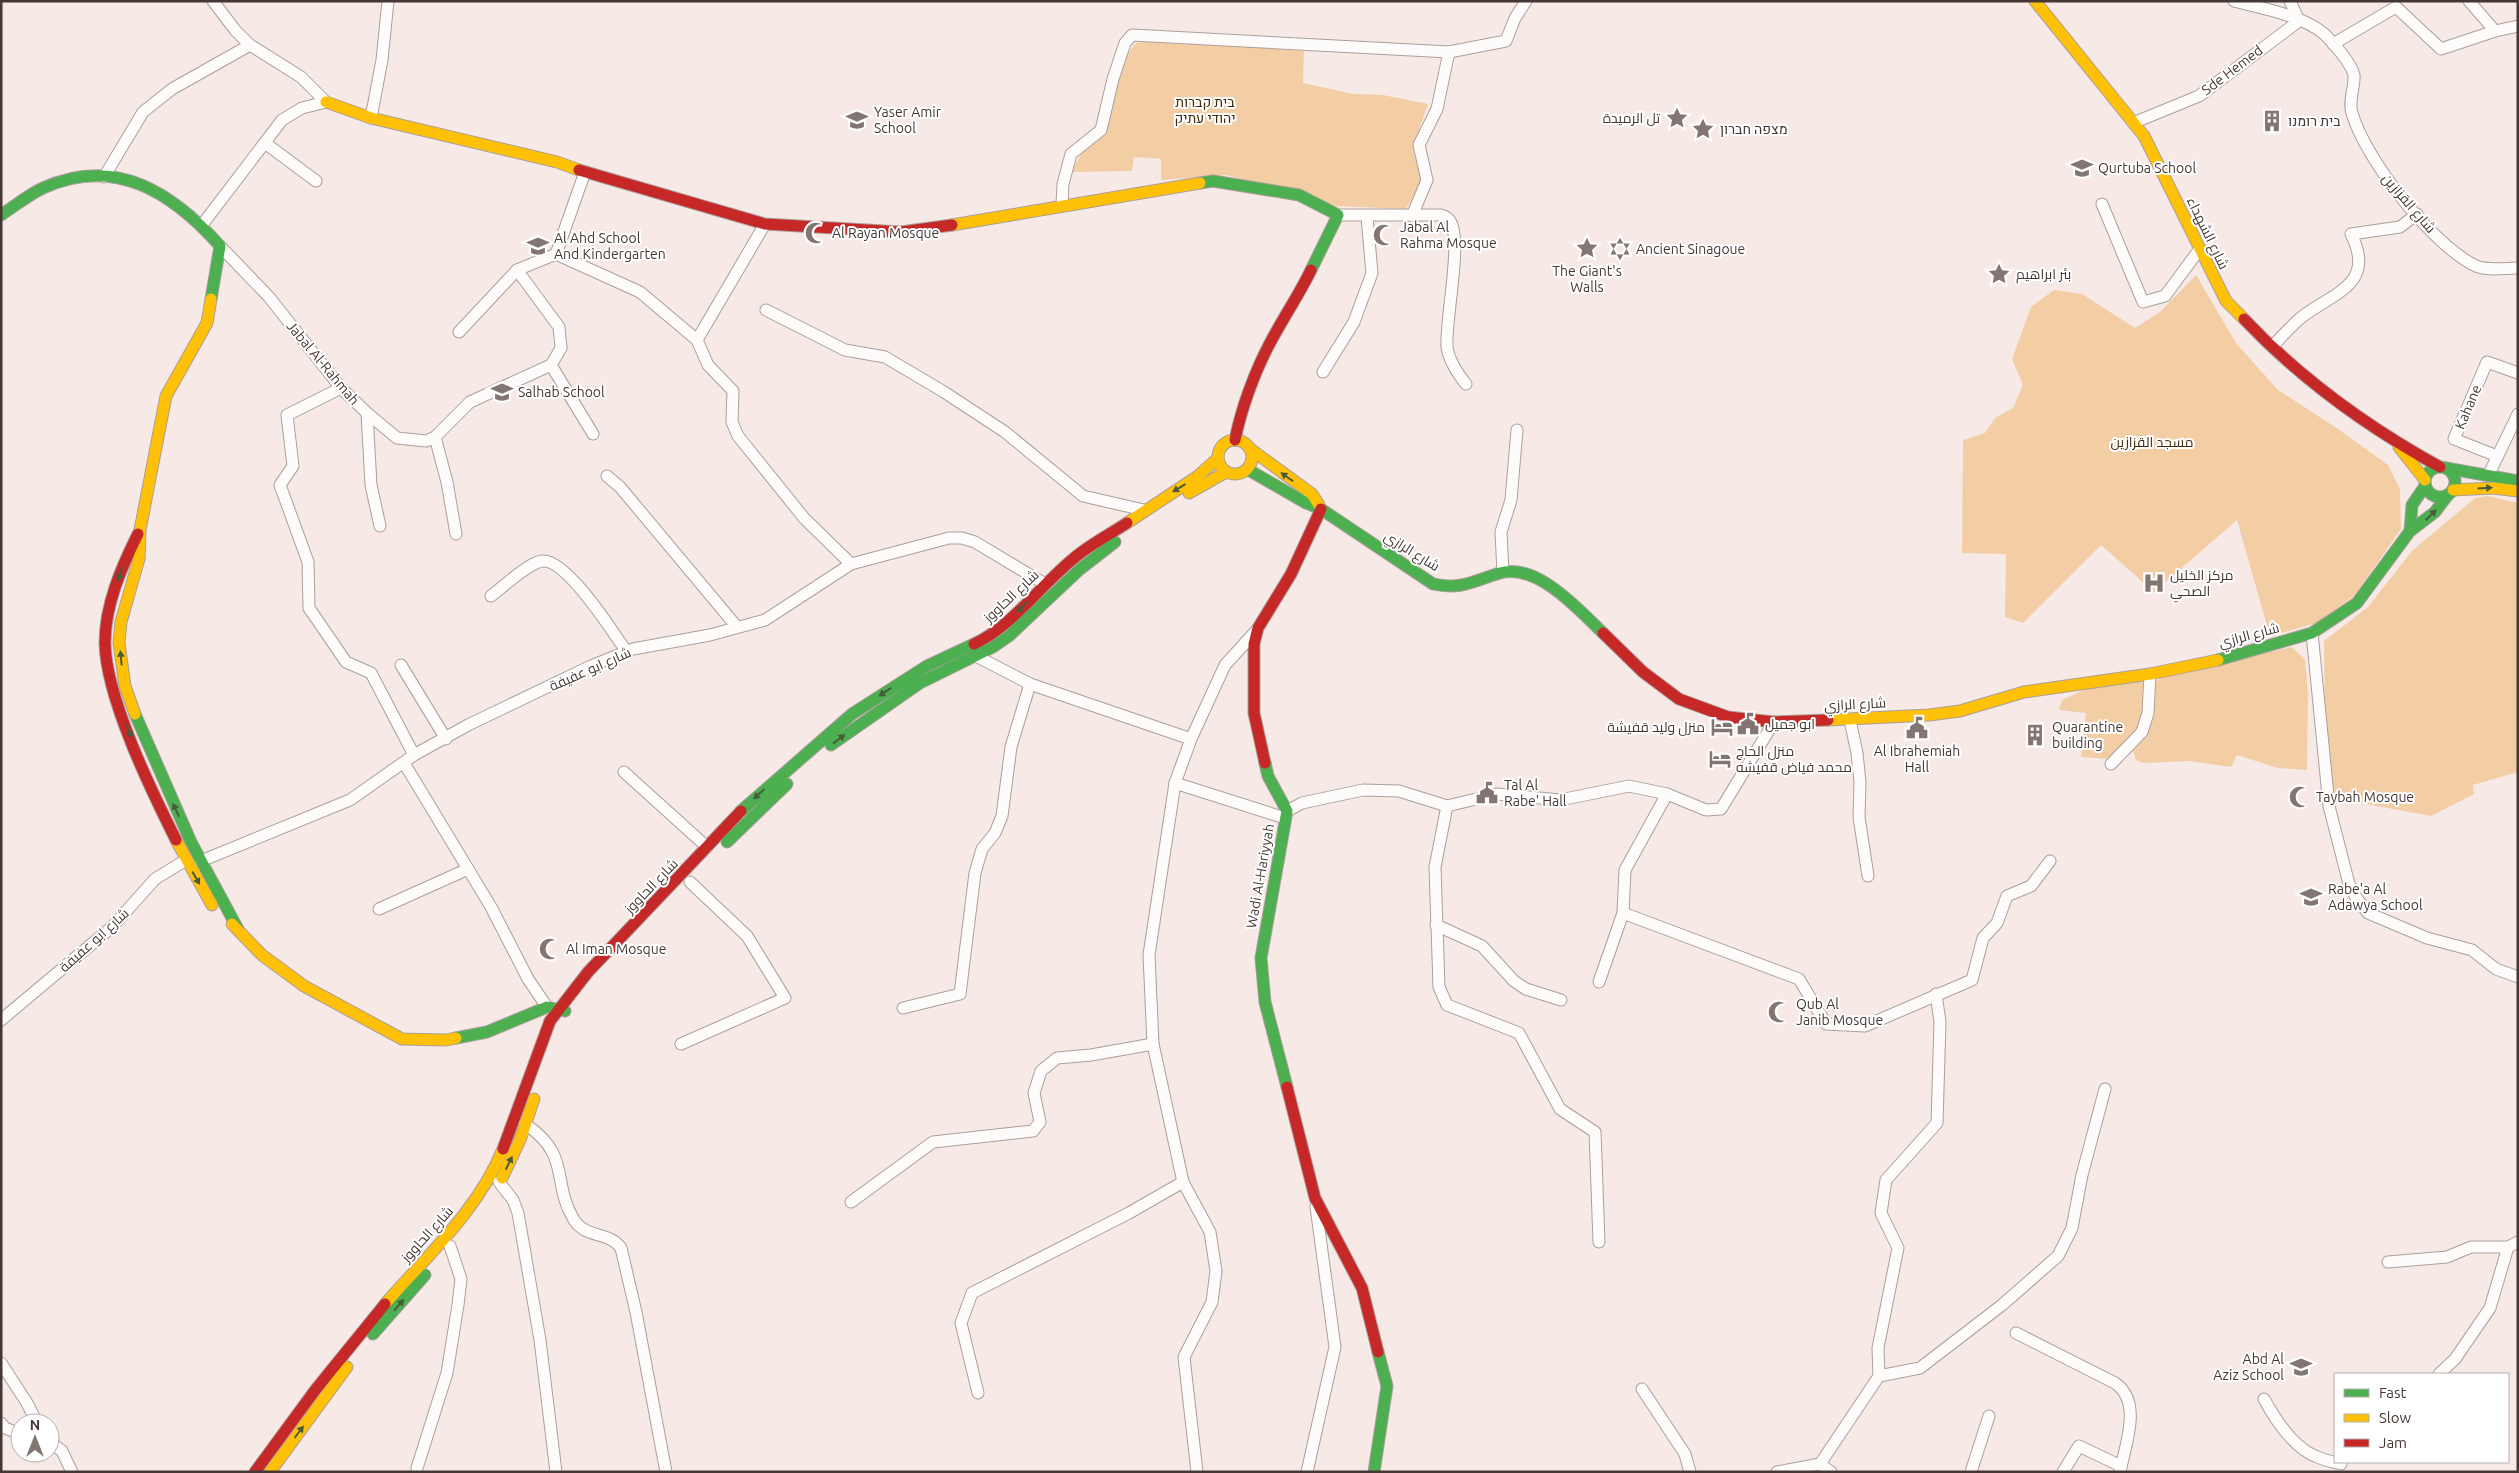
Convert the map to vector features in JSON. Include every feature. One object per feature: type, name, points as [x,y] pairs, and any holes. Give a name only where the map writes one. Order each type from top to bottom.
[{"type":"main road","name":"شارع الشهداء","points":[[2035,1],[2144,136],[2199,250],[2226,300],[2312,381],[2394,442]]},
{"type":"main road","points":[[326,102],[370,118],[557,162],[585,172],[765,224],[901,232],[1017,215],[1062,205],[1126,197],[1214,181],[1299,195],[1338,215],[1299,295],[1269,344],[1239,418],[1235,440]]},
{"type":"main road","points":[[1,215],[50,185],[76,178],[104,177],[131,181],[151,188],[202,225],[220,246],[207,323],[166,396],[140,530],[139,559],[121,622],[119,642],[125,686],[161,778],[201,861],[239,931]]},
{"type":"main road","points":[[1229,441],[1240,441],[1249,448],[1252,458],[1247,469],[1238,474],[1226,472],[1219,464],[1220,448],[1229,441]]},
{"type":"main road","points":[[2394,442],[2443,468],[2455,479],[2450,493]]},
{"type":"main road","points":[[2394,442],[2434,496],[2493,488],[2518,491]]},
{"type":"main road","name":"شارع الرازي","points":[[1249,448],[1312,494],[1321,509]]},
{"type":"main road","name":"شارع الحاووز","points":[[255,1472],[316,1389],[384,1305],[464,1214],[482,1190],[498,1161],[519,1109],[540,1043],[588,972],[747,806],[852,714],[927,666],[983,640],[1005,625],[1045,584],[1074,558],[1198,476],[1218,458]]},
{"type":"main road","points":[[2410,531],[2412,505],[2432,470],[2443,468],[2489,474],[2518,481]]},
{"type":"main road","name":"شارع الرازي","points":[[1247,469],[1306,503],[1321,509],[1433,584],[1451,588],[1503,572],[1518,572],[1539,580],[1562,593],[1643,672],[1679,699],[1728,717],[1774,722],[1850,720],[1960,711],[2024,692],[2150,674],[2226,658],[2312,633],[2357,603],[2410,531],[2435,512],[2450,493]]},
{"type":"main road","points":[[686,886],[773,797],[836,741],[920,683],[976,656],[1009,636],[1079,570],[1130,530],[1226,472]]},
{"type":"main road","points":[[1286,815],[1268,776],[1254,713],[1252,659],[1258,628],[1291,574],[1321,509]]},
{"type":"main road","points":[[140,530],[125,558],[110,608],[105,642],[106,661],[112,686],[137,752],[186,860],[212,906],[262,954],[304,986],[402,1039],[446,1040],[487,1032],[546,1008],[563,1010]]},
{"type":"main road","name":"Wadi Al-Hariyyah","points":[[1286,815],[1261,958],[1265,1002],[1314,1198],[1362,1288],[1387,1386],[1374,1472]]},
{"type":"main road","points":[[270,1472],[364,1345],[487,1202],[499,1182],[525,1124],[563,1010],[578,998],[643,931]]},
{"type":"street","points":[[213,1],[235,30],[250,45],[301,77],[326,102]]},
{"type":"street","points":[[370,118],[382,60],[388,1]]},
{"type":"street","points":[[1062,205],[1063,184],[1071,154],[1100,130],[1113,79],[1125,43],[1132,35],[1449,52],[1506,42],[1515,18],[1526,1]]},
{"type":"street","name":"شارع القزازين","points":[[2234,1],[2293,17],[2322,32],[2354,74],[2351,112],[2369,152],[2392,187],[2452,252],[2478,268],[2518,268]]},
{"type":"street","points":[[2469,1],[2495,31]]},
{"type":"street","points":[[2290,2],[2300,21]]},
{"type":"street","points":[[2333,44],[2396,7],[2441,49],[2495,31],[2518,26]]},
{"type":"street","name":"Sde Hemed","points":[[2133,123],[2199,96],[2300,21]]},
{"type":"street","points":[[104,177],[143,112],[172,89],[250,45]]},
{"type":"street","points":[[1412,216],[1428,180],[1419,145],[1437,109],[1449,52]]},
{"type":"street","points":[[202,225],[282,120],[302,108],[326,102]]},
{"type":"street","points":[[265,143],[316,181]]},
{"type":"street","points":[[556,254],[585,172]]},
{"type":"street","points":[[2102,204],[2143,302],[2166,296],[2199,250]]},
{"type":"street","points":[[2273,346],[2301,317],[2339,293],[2358,272],[2361,260],[2358,247],[2351,234],[2400,227],[2417,214]]},
{"type":"street","points":[[1338,215],[1441,215],[1448,217],[1452,222],[1454,262],[1448,348],[1457,373],[1466,384]]},
{"type":"street","points":[[1324,372],[1354,322],[1372,273],[1367,216]]},
{"type":"street","points":[[697,340],[765,224]]},
{"type":"street","name":"Jabal Al-Rahmah","points":[[220,246],[269,297],[342,388],[367,413],[397,438],[426,441],[434,437]]},
{"type":"street","points":[[459,332],[517,270],[556,254],[640,292],[697,340],[708,365],[732,388],[732,422],[738,436],[804,518],[851,564]]},
{"type":"street","points":[[456,534],[447,482],[434,437],[470,402],[551,365],[561,348],[559,327],[517,270]]},
{"type":"street","points":[[766,310],[845,350],[885,357],[944,392],[1005,432],[1083,496],[1144,510]]},
{"type":"street","name":"Kahane","points":[[2497,456],[2454,439],[2487,362],[2518,373]]},
{"type":"street","points":[[551,365],[593,434]]},
{"type":"street","points":[[342,388],[287,414],[293,466],[280,485],[308,562],[310,608],[346,662],[371,673],[414,755]]},
{"type":"street","points":[[367,413],[371,485],[380,526]]},
{"type":"street","points":[[2489,474],[2518,414]]},
{"type":"street","points":[[1503,572],[1501,532],[1511,500],[1517,430]]},
{"type":"street","points":[[607,476],[620,487],[737,627]]},
{"type":"street","name":"شارع ابو عفيفة","points":[[201,861],[350,800],[414,755],[446,739],[468,725],[626,652],[765,620],[851,564],[949,538],[962,538],[975,542],[1045,584]]},
{"type":"street","points":[[491,596],[534,564],[544,561],[552,562],[560,568],[597,609],[626,652]]},
{"type":"street","points":[[1197,1472],[1184,1357],[1212,1302],[1216,1271],[1210,1232],[1183,1182],[1153,1044],[1149,955],[1175,783],[1191,739],[1224,665],[1258,628]]},
{"type":"street","points":[[2312,633],[2329,806],[2349,884],[2355,896],[2368,913],[2427,938],[2472,950],[2496,969],[2518,976]]},
{"type":"street","points":[[976,656],[1030,684],[1191,739]]},
{"type":"street","points":[[401,665],[446,739]]},
{"type":"street","points":[[2111,764],[2142,732],[2148,713],[2150,674]]},
{"type":"street","points":[[904,1008],[960,994],[975,873],[982,849],[995,833],[1002,816],[1010,747],[1030,684]]},
{"type":"street","points":[[1850,720],[1857,753],[1860,782],[1859,817],[1868,876]]},
{"type":"street","points":[[1599,1242],[1595,1132],[1560,1109],[1519,1034],[1448,1005],[1439,987],[1435,867],[1447,806],[1498,794],[1560,800],[1629,786],[1667,794],[1706,810],[1721,809],[1774,722]]},
{"type":"street","points":[[404,763],[491,906],[528,979],[546,1008]]},
{"type":"street","points":[[624,772],[707,847]]},
{"type":"street","points":[[1175,783],[1286,815]]},
{"type":"street","name":"Wadi Al-Hariyyah","points":[[1286,815],[1302,803],[1363,790],[1399,791],[1447,806]]},
{"type":"street","points":[[1599,982],[1623,913],[1624,875],[1627,864],[1667,794]]},
{"type":"street","name":"شارع ابو عفيفة","points":[[1,1020],[112,927],[155,879],[186,860]]},
{"type":"street","points":[[1623,913],[1799,979],[1826,1024],[1865,1026],[1972,980],[1983,938],[1997,923],[2007,896],[2031,886],[2050,861]]},
{"type":"street","points":[[379,909],[468,869]]},
{"type":"street","points":[[681,1044],[785,998],[747,936],[686,886]]},
{"type":"street","points":[[1436,925],[1482,946],[1514,981],[1526,990],[1561,1000]]},
{"type":"street","points":[[1777,1472],[1820,1464],[1879,1376],[1878,1348],[1898,1248],[1881,1212],[1886,1180],[1937,1123],[1940,1022],[1936,994]]},
{"type":"street","points":[[852,1202],[933,1142],[1033,1131],[1040,1122],[1034,1093],[1041,1071],[1057,1058],[1091,1055],[1153,1044]]},
{"type":"street","points":[[1879,1376],[1920,1368],[2002,1306],[2058,1256],[2072,1228],[2084,1166],[2105,1089]]},
{"type":"street","points":[[525,1124],[539,1134],[549,1145],[556,1157],[574,1219],[582,1230],[615,1240],[621,1248],[636,1312],[666,1472]]},
{"type":"street","points":[[499,1182],[512,1200],[518,1213],[540,1340],[556,1472]]},
{"type":"street","points":[[978,1393],[961,1323],[972,1292],[1129,1213],[1183,1182]]},
{"type":"street","points":[[1308,1472],[1335,1347],[1314,1198]]},
{"type":"street","points":[[2388,1262],[2447,1257],[2471,1247],[2513,1244],[2490,1308],[2455,1359],[2440,1373]]},
{"type":"street","points":[[417,1468],[447,1373],[458,1305],[461,1279],[450,1246]]},
{"type":"street","points":[[2016,1333],[2115,1383],[2124,1390],[2131,1409],[2121,1469],[2079,1446],[2063,1472]]},
{"type":"street","points":[[1,1363],[32,1413]]},
{"type":"street","points":[[1642,1390],[1686,1454],[1690,1472]]},
{"type":"street","points":[[2264,1399],[2277,1423],[2292,1438],[2313,1456],[2341,1466]]},
{"type":"street","points":[[1971,1472],[1990,1416]]},
{"type":"street","points":[[60,1450],[72,1472]]},
{"type":"street","points":[[1820,1464],[1831,1472]]},
{"type":"green space","name":"בית קברות יהודי עתיק","points":[[1156,40],[1304,51],[1303,83],[1353,94],[1383,95],[1428,104],[1419,129],[1414,154],[1422,180],[1406,209],[1335,206],[1226,175],[1161,180],[1161,159],[1134,157],[1132,171],[1071,172],[1082,153],[1105,135],[1122,61],[1136,43]]},
{"type":"green space","name":"مسجد القزازين","points":[[2196,275],[2236,343],[2277,389],[2388,465],[2400,489],[2401,529],[2355,595],[2317,623],[2270,636],[2237,520],[2154,592],[2101,545],[2023,623],[2005,617],[2006,554],[1962,553],[1963,440],[1985,433],[1995,418],[2013,408],[2023,385],[2012,359],[2031,307],[2054,290],[2082,294],[2135,328],[2160,312]]},
{"type":"green space","points":[[2488,496],[2518,503],[2518,772],[2473,785],[2474,794],[2431,816],[2334,798],[2325,732],[2324,641],[2368,607],[2412,551],[2475,498]]},
{"type":"green space","points":[[2292,647],[2305,660],[2308,693],[2307,770],[2278,768],[2237,755],[2231,767],[2189,761],[2143,763],[2136,760],[2133,751],[2146,736],[2152,720],[2154,682],[2170,674]]},
{"type":"green space","points":[[2141,681],[2144,685],[2141,725],[2110,759],[2081,757],[2086,713],[2059,710],[2062,700],[2088,688]]},
{"type":"traffic: fast","points":[[1,215],[37,191],[69,179],[94,176],[118,178],[141,185],[183,210],[220,246],[211,299]]},
{"type":"traffic: fast","points":[[1200,183],[1213,181],[1299,195],[1338,215],[1311,270]]},
{"type":"traffic: fast","points":[[2440,467],[2451,471],[2455,482],[2451,493],[2440,497],[2429,493],[2425,482],[2429,471],[2440,467]]},
{"type":"traffic: fast","points":[[2446,468],[2518,481]]},
{"type":"traffic: fast","points":[[1247,469],[1306,503],[1321,509],[1433,584],[1443,586],[1460,585],[1500,573],[1514,572],[1528,575],[1543,581],[1570,601],[1603,633]]},
{"type":"traffic: fast","points":[[2410,531],[2412,505],[2425,486]]},
{"type":"traffic: fast","points":[[2218,660],[2312,633],[2357,603],[2410,531],[2435,512],[2447,496]]},
{"type":"traffic: fast","points":[[831,745],[920,683],[993,647],[1009,636],[1079,570],[1115,542]]},
{"type":"traffic: fast","points":[[741,811],[852,714],[927,666],[974,644]]},
{"type":"traffic: fast","points":[[135,714],[191,842],[239,931]]},
{"type":"traffic: fast","points":[[1265,763],[1268,776],[1287,811],[1261,958],[1265,1002],[1287,1087]]},
{"type":"traffic: fast","points":[[727,842],[787,784]]},
{"type":"traffic: fast","points":[[456,1038],[487,1032],[547,1007],[565,1011]]},
{"type":"traffic: fast","points":[[373,1334],[425,1275]]},
{"type":"traffic: fast","points":[[1374,1472],[1387,1386],[1378,1352]]},
{"type":"traffic: slow","points":[[2035,1],[2144,136],[2226,301],[2244,319]]},
{"type":"traffic: slow","points":[[326,102],[371,118],[557,162],[579,170]]},
{"type":"traffic: slow","points":[[952,225],[1200,183]]},
{"type":"traffic: slow","points":[[135,714],[125,686],[119,643],[121,622],[139,559],[140,530],[166,396],[207,323],[211,299]]},
{"type":"traffic: slow","points":[[1235,440],[1247,445],[1252,457],[1247,469],[1235,474],[1223,469],[1218,457],[1223,445],[1235,440]]},
{"type":"traffic: slow","points":[[2399,447],[2425,480]]},
{"type":"traffic: slow","points":[[1249,448],[1312,494],[1319,505]]},
{"type":"traffic: slow","points":[[1127,523],[1198,476],[1218,458]]},
{"type":"traffic: slow","points":[[1189,493],[1226,472]]},
{"type":"traffic: slow","points":[[2453,490],[2493,488],[2518,491]]},
{"type":"traffic: slow","points":[[1828,720],[1929,715],[1960,711],[2024,692],[2150,674],[2218,660]]},
{"type":"traffic: slow","points":[[176,840],[212,905]]},
{"type":"traffic: slow","points":[[232,924],[262,955],[304,986],[402,1039],[446,1040],[456,1038]]},
{"type":"traffic: slow","points":[[502,1178],[520,1140],[534,1099]]},
{"type":"traffic: slow","points":[[385,1304],[466,1212],[493,1171],[503,1149]]},
{"type":"traffic: slow","points":[[270,1472],[347,1367]]},
{"type":"traffic: jam","points":[[579,170],[765,224],[901,232],[952,225]]},
{"type":"traffic: jam","points":[[1235,440],[1249,390],[1264,354],[1311,270]]},
{"type":"traffic: jam","points":[[2244,319],[2288,362],[2336,400],[2387,436],[2440,467]]},
{"type":"traffic: jam","points":[[1265,763],[1254,713],[1254,644],[1258,628],[1291,574],[1321,509]]},
{"type":"traffic: jam","points":[[974,644],[988,637],[1013,617],[1079,554],[1127,523]]},
{"type":"traffic: jam","points":[[138,534],[120,573],[111,601],[105,643],[107,665],[121,716],[154,796],[176,840]]},
{"type":"traffic: jam","points":[[1603,633],[1643,672],[1679,699],[1728,717],[1774,722],[1828,720]]},
{"type":"traffic: jam","points":[[503,1149],[550,1021],[588,972],[741,811]]},
{"type":"traffic: jam","points":[[1287,1087],[1315,1198],[1362,1288],[1378,1352]]},
{"type":"traffic: jam","points":[[255,1472],[316,1389],[385,1304]]},
{"type":"place","name":"تل الرميدة","points":[[1677,118]]},
{"type":"place","name":"Yaser Amir School","points":[[857,120]]},
{"type":"place","name":"בית רומנו","points":[[2272,121]]},
{"type":"place","name":"מצפה חברון","points":[[1703,129]]},
{"type":"place","name":"Qurtuba School","points":[[2082,168]]},
{"type":"place","name":"Al Rayan Mosque","points":[[816,233]]},
{"type":"place","name":"Jabal Al Rahma Mosque","points":[[1384,235]]},
{"type":"place","name":"Al Ahd School And Kindergarten","points":[[538,246]]},
{"type":"place","name":"The Giant's Walls","points":[[1587,248]]},
{"type":"place","name":"Ancient Sinagoue","points":[[1620,249]]},
{"type":"place","name":"بئر ابراهيم","points":[[1999,274]]},
{"type":"place","name":"Salhab School","points":[[502,392]]},
{"type":"place","name":"مركز الخليل الصحي","points":[[2154,583]]},
{"type":"place","name":"ابو جميل","points":[[1748,724]]},
{"type":"place","name":"منزل وليد قفيشة","points":[[1722,727]]},
{"type":"place","name":"Al Ibrahemiah Hall","points":[[1917,728]]},
{"type":"place","name":"Quarantine building","points":[[2035,735]]},
{"type":"place","name":"منزل الحاج محمد فياض قفيشه","points":[[1720,759]]},
{"type":"place","name":"Tal Al Rabe' Hall","points":[[1487,793]]},
{"type":"place","name":"Taybah Mosque","points":[[2300,797]]},
{"type":"place","name":"Rabe'a Al Adawya School","points":[[2311,897]]},
{"type":"place","name":"Al Iman Mosque","points":[[550,949]]},
{"type":"place","name":"Qub Al Janib Mosque","points":[[1779,1012]]},
{"type":"place","name":"Abd Al Aziz School","points":[[2301,1367]]}]
